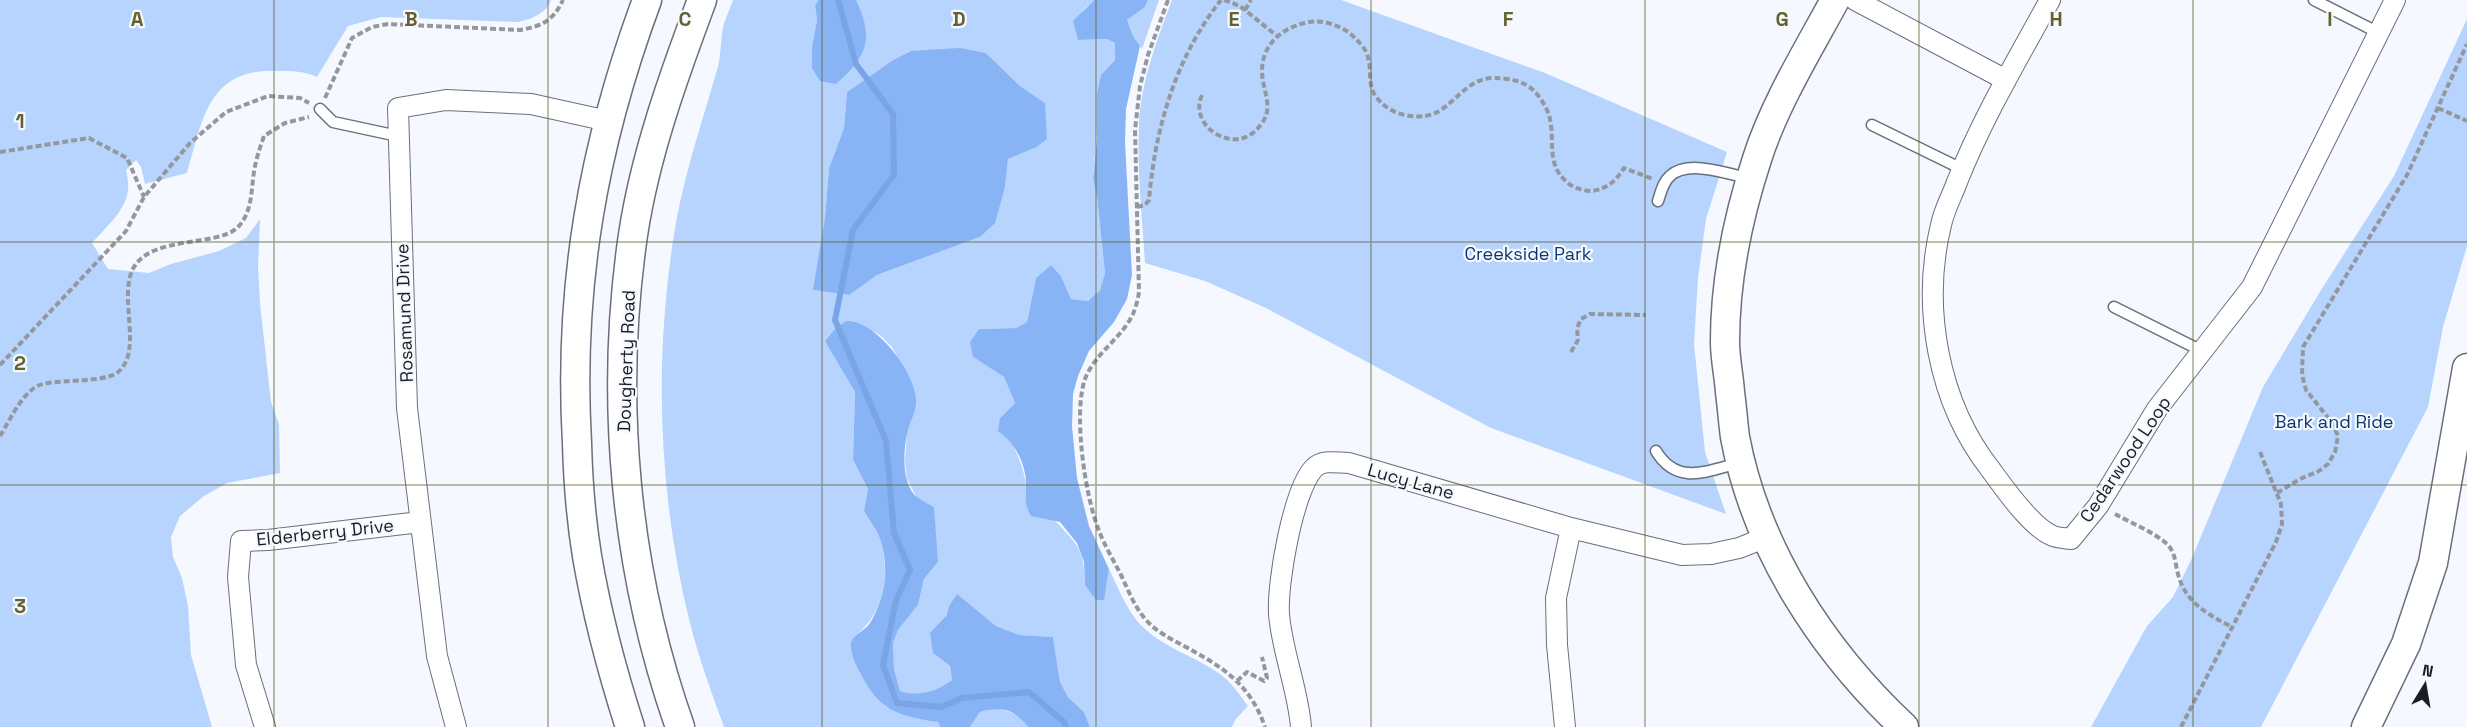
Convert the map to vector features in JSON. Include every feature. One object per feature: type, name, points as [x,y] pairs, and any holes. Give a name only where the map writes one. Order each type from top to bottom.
[{"type":"main road","points":[[630,727],[609,661],[587,554],[579,492],[574,340],[584,237],[608,121],[628,52],[647,0]]},
{"type":"main road","name":"Dougherty Road","points":[[680,727],[650,631],[632,532],[624,435],[623,336],[633,235],[642,190],[681,56],[702,0]]},
{"type":"main road","points":[[1835,0],[1784,96],[1751,178],[1730,274],[1725,343],[1735,438],[1754,505],[1775,557],[1813,623],[1856,676],[1904,727]]},
{"type":"main road","points":[[2367,726],[2406,644],[2433,563],[2467,368]]},
{"type":"street","points":[[1855,0],[2006,80]]},
{"type":"street","name":"Cedarwood Loop","points":[[2050,0],[2006,80],[1962,169],[1941,224],[1932,284],[1936,342],[1951,400],[1985,463],[2018,506],[2052,536],[2071,539],[2098,506],[2157,409],[2252,287],[2395,0]]},
{"type":"street","name":"Rosamund Drive","points":[[456,727],[437,656],[407,408],[398,108],[446,100],[531,104],[608,121]]},
{"type":"street","name":"Lucy Lane","points":[[1301,727],[1279,614],[1280,576],[1287,538],[1302,489],[1315,468],[1324,462],[1349,463],[1570,528],[1682,555],[1711,554],[1739,548],[1767,537]]},
{"type":"street","name":"Elderberry Drive","points":[[265,727],[246,665],[238,578],[241,541],[268,540],[420,522]]},
{"type":"street","points":[[1565,727],[1557,645],[1556,598],[1570,528]]},
{"type":"lane","points":[[2314,0],[2379,33]]},
{"type":"lane","points":[[320,109],[333,122],[398,136]]},
{"type":"lane","points":[[1872,124],[1962,169]]},
{"type":"lane","points":[[1658,201],[1664,183],[1681,168],[1751,178]]},
{"type":"lane","points":[[2114,307],[2202,351]]},
{"type":"lane","points":[[1656,451],[1664,463],[1672,469],[1689,474],[1698,474],[1742,462]]},
{"type":"path","points":[[0,436],[23,400],[36,386],[100,378],[118,372],[128,358],[130,339],[127,286],[135,266],[151,250],[220,235],[237,228],[249,209],[255,163],[264,136],[285,123],[307,118],[320,109],[352,38],[372,27],[388,24],[520,30],[539,26],[557,14],[563,0]]},
{"type":"path","points":[[1168,0],[1151,46],[1140,86],[1135,130],[1139,292],[1133,314],[1096,360],[1085,380],[1081,431],[1088,493],[1098,528],[1134,603],[1147,621],[1166,636],[1222,668],[1237,681],[1259,708],[1265,727]]},
{"type":"path","points":[[1137,207],[1145,205],[1149,200],[1158,139],[1174,82],[1193,40],[1223,0],[1245,10],[1277,36]]},
{"type":"path","points":[[1245,10],[1251,0]]},
{"type":"path","points":[[1202,95],[1200,108],[1202,118],[1208,128],[1227,139],[1251,134],[1263,124],[1268,109],[1262,73],[1264,59],[1277,36],[1298,24],[1314,21],[1327,22],[1353,36],[1367,53],[1370,86],[1386,107],[1406,115],[1427,116],[1440,111],[1465,87],[1484,79],[1501,78],[1518,81],[1532,89],[1543,102],[1549,115],[1551,128],[1552,161],[1558,175],[1571,186],[1590,191],[1604,188],[1617,180],[1624,168],[1664,183]]},
{"type":"path","points":[[2277,493],[2319,471],[2328,464],[2335,452],[2338,436],[2333,424],[2307,390],[2302,375],[2303,347],[2407,175],[2467,44]]},
{"type":"path","points":[[0,365],[126,231],[144,197],[190,143],[226,112],[268,96],[300,98],[320,109]]},
{"type":"path","points":[[2438,108],[2467,121]]},
{"type":"path","points":[[0,152],[89,138],[127,158],[144,197]]},
{"type":"path","points":[[1571,352],[1578,340],[1577,328],[1581,319],[1590,314],[1646,315]]},
{"type":"path","points":[[2181,727],[2276,542],[2282,524],[2281,504],[2260,452]]},
{"type":"path","points":[[2098,506],[2167,544],[2174,555],[2182,590],[2189,599],[2232,627]]},
{"type":"path","points":[[1237,681],[1247,672],[1264,681],[1267,678],[1262,657]]},
{"type":"green space","points":[[0,0],[551,0],[542,12],[518,22],[381,17],[348,26],[317,77],[295,71],[250,73],[233,79],[220,90],[203,118],[187,173],[145,184],[141,167],[136,160],[126,170],[128,187],[124,204],[92,243],[108,269],[149,273],[171,264],[219,251],[246,238],[260,219],[258,267],[260,304],[271,402],[279,424],[280,473],[227,483],[204,496],[180,516],[171,537],[173,557],[182,578],[188,606],[191,655],[212,727],[0,727]]},
{"type":"green space","points":[[733,0],[818,0],[815,6],[817,20],[812,47],[812,68],[846,1],[844,0],[1094,0],[1082,11],[1078,40],[1107,39],[1115,43],[1115,60],[1101,75],[1093,179],[1097,196],[1105,273],[1100,290],[1088,301],[1071,299],[1061,276],[1051,265],[1036,278],[1027,322],[1016,328],[979,329],[973,357],[1004,377],[1015,403],[1000,418],[1021,463],[1026,485],[1025,500],[1031,515],[1054,520],[1075,543],[1082,559],[1085,585],[1106,587],[1109,569],[1129,609],[1145,629],[1153,636],[1222,675],[1230,683],[1248,706],[1235,720],[1232,727],[1090,727],[1084,712],[1068,697],[1060,682],[1053,637],[1019,635],[996,626],[957,595],[949,606],[933,653],[950,666],[952,680],[927,692],[900,691],[894,669],[893,643],[898,630],[918,605],[924,579],[938,562],[916,496],[907,479],[905,461],[907,432],[913,416],[913,386],[892,347],[880,335],[853,321],[835,329],[826,341],[855,392],[853,460],[868,489],[864,511],[880,539],[885,566],[885,579],[879,605],[865,627],[855,636],[885,706],[905,715],[938,722],[940,727],[724,727],[696,646],[679,573],[666,478],[662,383],[667,288],[677,219],[692,155],[718,65],[725,21]],"holes":[[[911,51],[986,53],[1020,86],[1045,103],[1035,148],[1008,159],[1005,187],[980,237],[877,275],[848,295],[814,290],[825,217],[829,168],[844,128],[847,92],[893,60]]]},
{"type":"green space","points":[[1148,0],[1159,0],[1142,49],[1133,36],[1127,20],[1145,7]]},
{"type":"green space","name":"Creekside Park","points":[[1172,0],[1341,0],[1545,73],[1727,152],[1706,219],[1698,278],[1694,344],[1705,452],[1726,514],[1491,428],[1266,308],[1205,281],[1145,263],[1140,194],[1140,108],[1151,61]]},
{"type":"green space","name":"Bark and Ride","points":[[2467,19],[2467,246],[2443,327],[2428,407],[2261,727],[2091,727],[2147,626],[2173,597],[2192,558],[2263,387],[2321,290],[2394,176]]},
{"type":"green space","points":[[997,708],[1018,715],[1028,727],[970,727],[980,712]]},
{"type":"shaded area","points":[[818,0],[856,0],[865,25],[865,46],[861,55],[847,74],[836,84],[820,81],[812,68],[812,47],[817,20],[815,6]]},
{"type":"shaded area","points":[[1094,0],[1148,0],[1145,7],[1127,20],[1140,46],[1126,109],[1125,142],[1132,275],[1127,299],[1114,322],[1089,351],[1073,394],[1072,426],[1077,478],[1089,526],[1109,569],[1104,600],[1096,600],[1085,585],[1084,562],[1077,543],[1060,522],[1031,516],[1028,511],[1024,468],[1014,447],[998,431],[1000,418],[1015,403],[1004,377],[973,357],[970,342],[979,329],[1016,328],[1027,322],[1036,278],[1051,265],[1061,276],[1071,299],[1088,301],[1100,290],[1105,273],[1093,179],[1097,139],[1097,94],[1101,75],[1115,60],[1115,43],[1107,39],[1078,40],[1073,21]]},
{"type":"shaded area","points":[[960,48],[986,53],[1020,86],[1045,103],[1047,139],[1035,148],[1008,159],[1005,187],[995,223],[980,237],[877,275],[849,295],[813,290],[825,217],[829,168],[844,128],[847,92],[893,60],[911,51]]},
{"type":"shaded area","points":[[846,321],[857,323],[881,338],[892,349],[909,375],[916,403],[906,438],[904,456],[906,475],[912,491],[934,507],[938,562],[924,579],[918,605],[898,630],[893,643],[894,669],[900,691],[928,692],[952,680],[950,666],[933,653],[930,633],[946,616],[957,594],[996,626],[1019,635],[1053,637],[1060,682],[1068,697],[1084,712],[1090,727],[1028,727],[1018,716],[1007,710],[995,709],[980,712],[970,727],[940,727],[938,722],[892,710],[875,696],[868,686],[857,667],[851,651],[851,643],[854,637],[870,623],[875,613],[882,593],[885,561],[879,536],[864,511],[868,489],[853,460],[855,392],[825,341]]},
{"type":"waterway","points":[[838,0],[856,64],[893,114],[894,175],[853,230],[835,320],[886,441],[894,533],[910,570],[896,600],[883,665],[897,703],[941,707],[962,698],[1029,692],[1064,722],[1066,727]]}]
